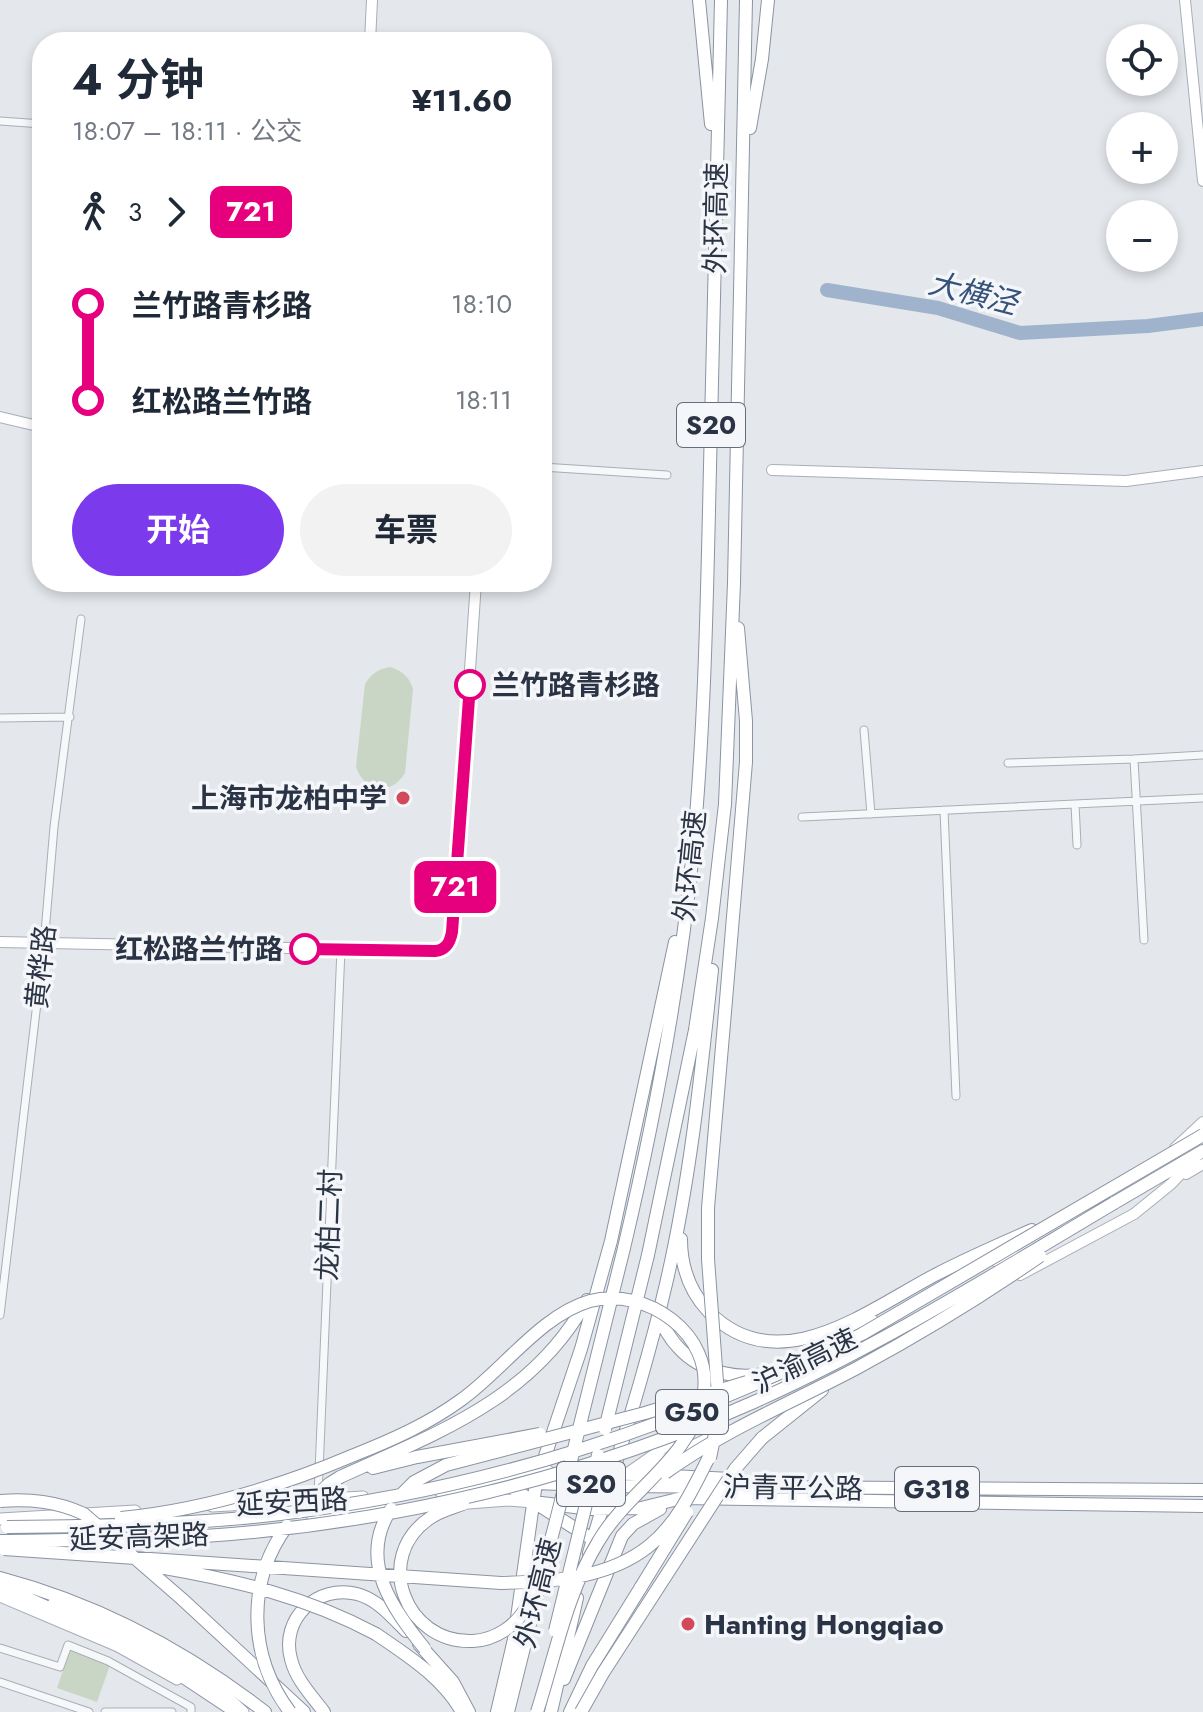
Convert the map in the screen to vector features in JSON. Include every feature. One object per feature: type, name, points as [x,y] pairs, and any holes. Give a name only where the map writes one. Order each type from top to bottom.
[{"type":"highway","points":[[699,0],[712,145],[714,302]]},
{"type":"highway","name":"外环高速","points":[[501,1711],[556,1518],[624,1248],[666,1053],[682,948],[693,849],[707,581],[721,0]]},
{"type":"highway","name":"外环高速","points":[[536,1712],[648,1255],[695,1030],[712,918],[725,804],[734,583],[746,0]]},
{"type":"highway","points":[[740,303],[749,136],[768,0]]},
{"type":"highway","points":[[570,1712],[592,1666],[698,1494],[719,1416],[708,1259],[708,1208],[746,762],[743,677],[734,583]]},
{"type":"highway","points":[[725,804],[718,919],[682,1223],[681,1252],[685,1272],[703,1305],[719,1322],[740,1335],[779,1342],[813,1337],[833,1330],[970,1258],[1071,1212]]},
{"type":"highway","points":[[501,1711],[538,1477],[581,1349],[611,1241],[647,1084],[693,849]]},
{"type":"highway","name":"沪渝高速","points":[[276,1515],[369,1502],[537,1464],[646,1430],[803,1364],[907,1309],[1203,1135]]},
{"type":"highway","name":"沪渝高速","points":[[277,1529],[371,1516],[455,1499],[592,1463],[705,1423],[820,1371],[925,1315],[1203,1151]]},
{"type":"highway","points":[[551,1712],[564,1646],[658,1315],[673,1251],[688,1162]]},
{"type":"highway","points":[[639,1492],[715,1440],[855,1369],[959,1310],[1114,1203]]},
{"type":"highway","points":[[290,1712],[276,1693],[263,1659],[257,1622],[259,1587],[269,1554],[278,1538],[302,1509],[329,1484],[457,1424],[508,1392],[546,1359],[578,1316],[611,1241]]},
{"type":"highway","points":[[658,1315],[671,1340],[695,1363],[714,1370],[754,1375],[786,1366],[948,1278],[975,1274]]},
{"type":"highway","points":[[2,1525],[76,1523],[176,1511],[226,1500],[323,1468],[397,1437],[444,1412],[484,1383],[567,1310],[589,1301],[609,1298],[630,1299],[652,1306],[670,1317],[689,1337],[701,1364],[704,1395],[686,1439],[599,1539],[580,1574],[536,1712]]},
{"type":"highway","points":[[469,1712],[453,1682],[388,1600],[378,1562],[379,1542],[386,1517],[399,1497],[414,1482],[446,1465],[645,1413],[803,1364]]},
{"type":"highway","points":[[581,1712],[735,1469],[762,1438],[795,1410],[855,1369]]},
{"type":"highway","points":[[329,1484],[369,1469],[417,1457],[645,1413]]},
{"type":"highway","points":[[1,1545],[501,1583],[558,1580],[593,1573],[649,1546],[692,1491],[711,1453]]},
{"type":"highway","points":[[556,1518],[527,1606],[513,1625],[496,1635],[475,1641],[453,1639],[433,1632],[414,1615],[403,1596],[401,1561],[408,1543],[429,1519],[444,1510],[592,1463]]},
{"type":"highway","points":[[612,1473],[737,1480],[756,1487]]},
{"type":"highway","name":"沪青平公路","points":[[538,1477],[609,1486],[626,1494],[647,1495],[671,1487],[1203,1490]]},
{"type":"highway","points":[[509,1486],[593,1540]]},
{"type":"highway","name":"沪青平公路","points":[[533,1502],[602,1508],[641,1508],[667,1500],[706,1499],[1203,1506]]},
{"type":"highway","name":"沪青平公路","points":[[551,1712],[622,1536],[633,1524],[659,1509],[706,1499]]},
{"type":"highway","points":[[0,1501],[43,1501],[65,1505],[84,1514],[304,1712]]},
{"type":"highway","name":"延安高架路","points":[[2,1525],[132,1525],[276,1515]]},
{"type":"highway","name":"延安高架路","points":[[1,1545],[277,1529]]},
{"type":"highway","points":[[1,1545],[129,1561],[207,1575],[313,1604],[349,1620],[405,1654],[445,1688],[462,1712]]},
{"type":"highway","points":[[0,1578],[34,1587],[120,1620],[186,1656],[265,1712]]},
{"type":"highway","points":[[0,1585],[123,1640],[178,1671],[235,1712]]},
{"type":"highway","points":[[324,1712],[298,1676],[288,1644],[292,1627],[309,1602],[342,1592],[370,1599],[425,1649]]},
{"type":"main road","points":[[463,1489],[538,1477],[612,1473]]},
{"type":"main road","name":"延安西路","points":[[2,1525],[509,1486],[538,1477]]},
{"type":"main road","name":"延安西路","points":[[1,1545],[358,1511],[508,1500],[533,1502]]},
{"type":"main road","points":[[0,1585],[147,1643],[225,1695],[243,1712]]},
{"type":"main road","points":[[0,1596],[118,1646],[235,1712]]},
{"type":"street","points":[[370,32],[372,0]]},
{"type":"street","points":[[1185,0],[1203,181]]},
{"type":"street","points":[[0,121],[32,123]]},
{"type":"street","points":[[0,417],[32,425]]},
{"type":"street","points":[[552,468],[667,475]]},
{"type":"street","points":[[772,470],[1077,481],[1126,481],[1203,471]]},
{"type":"street","points":[[0,942],[439,951],[449,943],[452,932],[475,592]]},
{"type":"street","name":"黄桦路","points":[[0,1315],[16,1201],[54,827],[81,619]]},
{"type":"street","points":[[0,718],[70,717]]},
{"type":"street","points":[[864,730],[871,814]]},
{"type":"street","points":[[1008,763],[1203,755]]},
{"type":"street","points":[[1134,759],[1144,940]]},
{"type":"street","points":[[802,817],[1203,798]]},
{"type":"street","points":[[1075,804],[1077,845]]},
{"type":"street","points":[[944,810],[956,1096]]},
{"type":"street","name":"龙柏二村","points":[[318,1500],[341,949]]},
{"type":"street","points":[[630,1474],[703,1421],[831,1357],[1084,1213],[1164,1159],[1203,1122]]},
{"type":"street","points":[[609,1486],[808,1391],[1134,1214],[1171,1184],[1203,1151]]},
{"type":"street","points":[[1171,1184],[1203,1164]]},
{"type":"street","points":[[0,1648],[60,1667],[68,1645],[108,1661],[191,1707],[191,1712]]},
{"type":"street","points":[[0,1682],[89,1712]]},
{"type":"street","points":[[105,1712],[172,1712]]},
{"type":"green space","points":[[391,667],[405,675],[413,689],[405,773],[393,785],[379,788],[365,782],[356,767],[365,684],[376,672]]},
{"type":"green space","points":[[70,1650],[110,1665],[97,1702],[57,1688]]},
{"type":"waterway","name":"大横泾","points":[[827,290],[938,308],[1020,333],[1148,326],[1203,319]]},
{"type":"bus line","name":"721","points":[[305,949],[435,951],[442,950],[449,943],[470,685]]},
{"type":"place","name":"兰竹路青杉路","points":[[470,685]]},
{"type":"place","name":"上海市龙柏中学","points":[[403,798]]},
{"type":"place","name":"红松路兰竹路","points":[[305,949]]},
{"type":"place","name":"Hanting Hongqiao","points":[[688,1624]]}]
